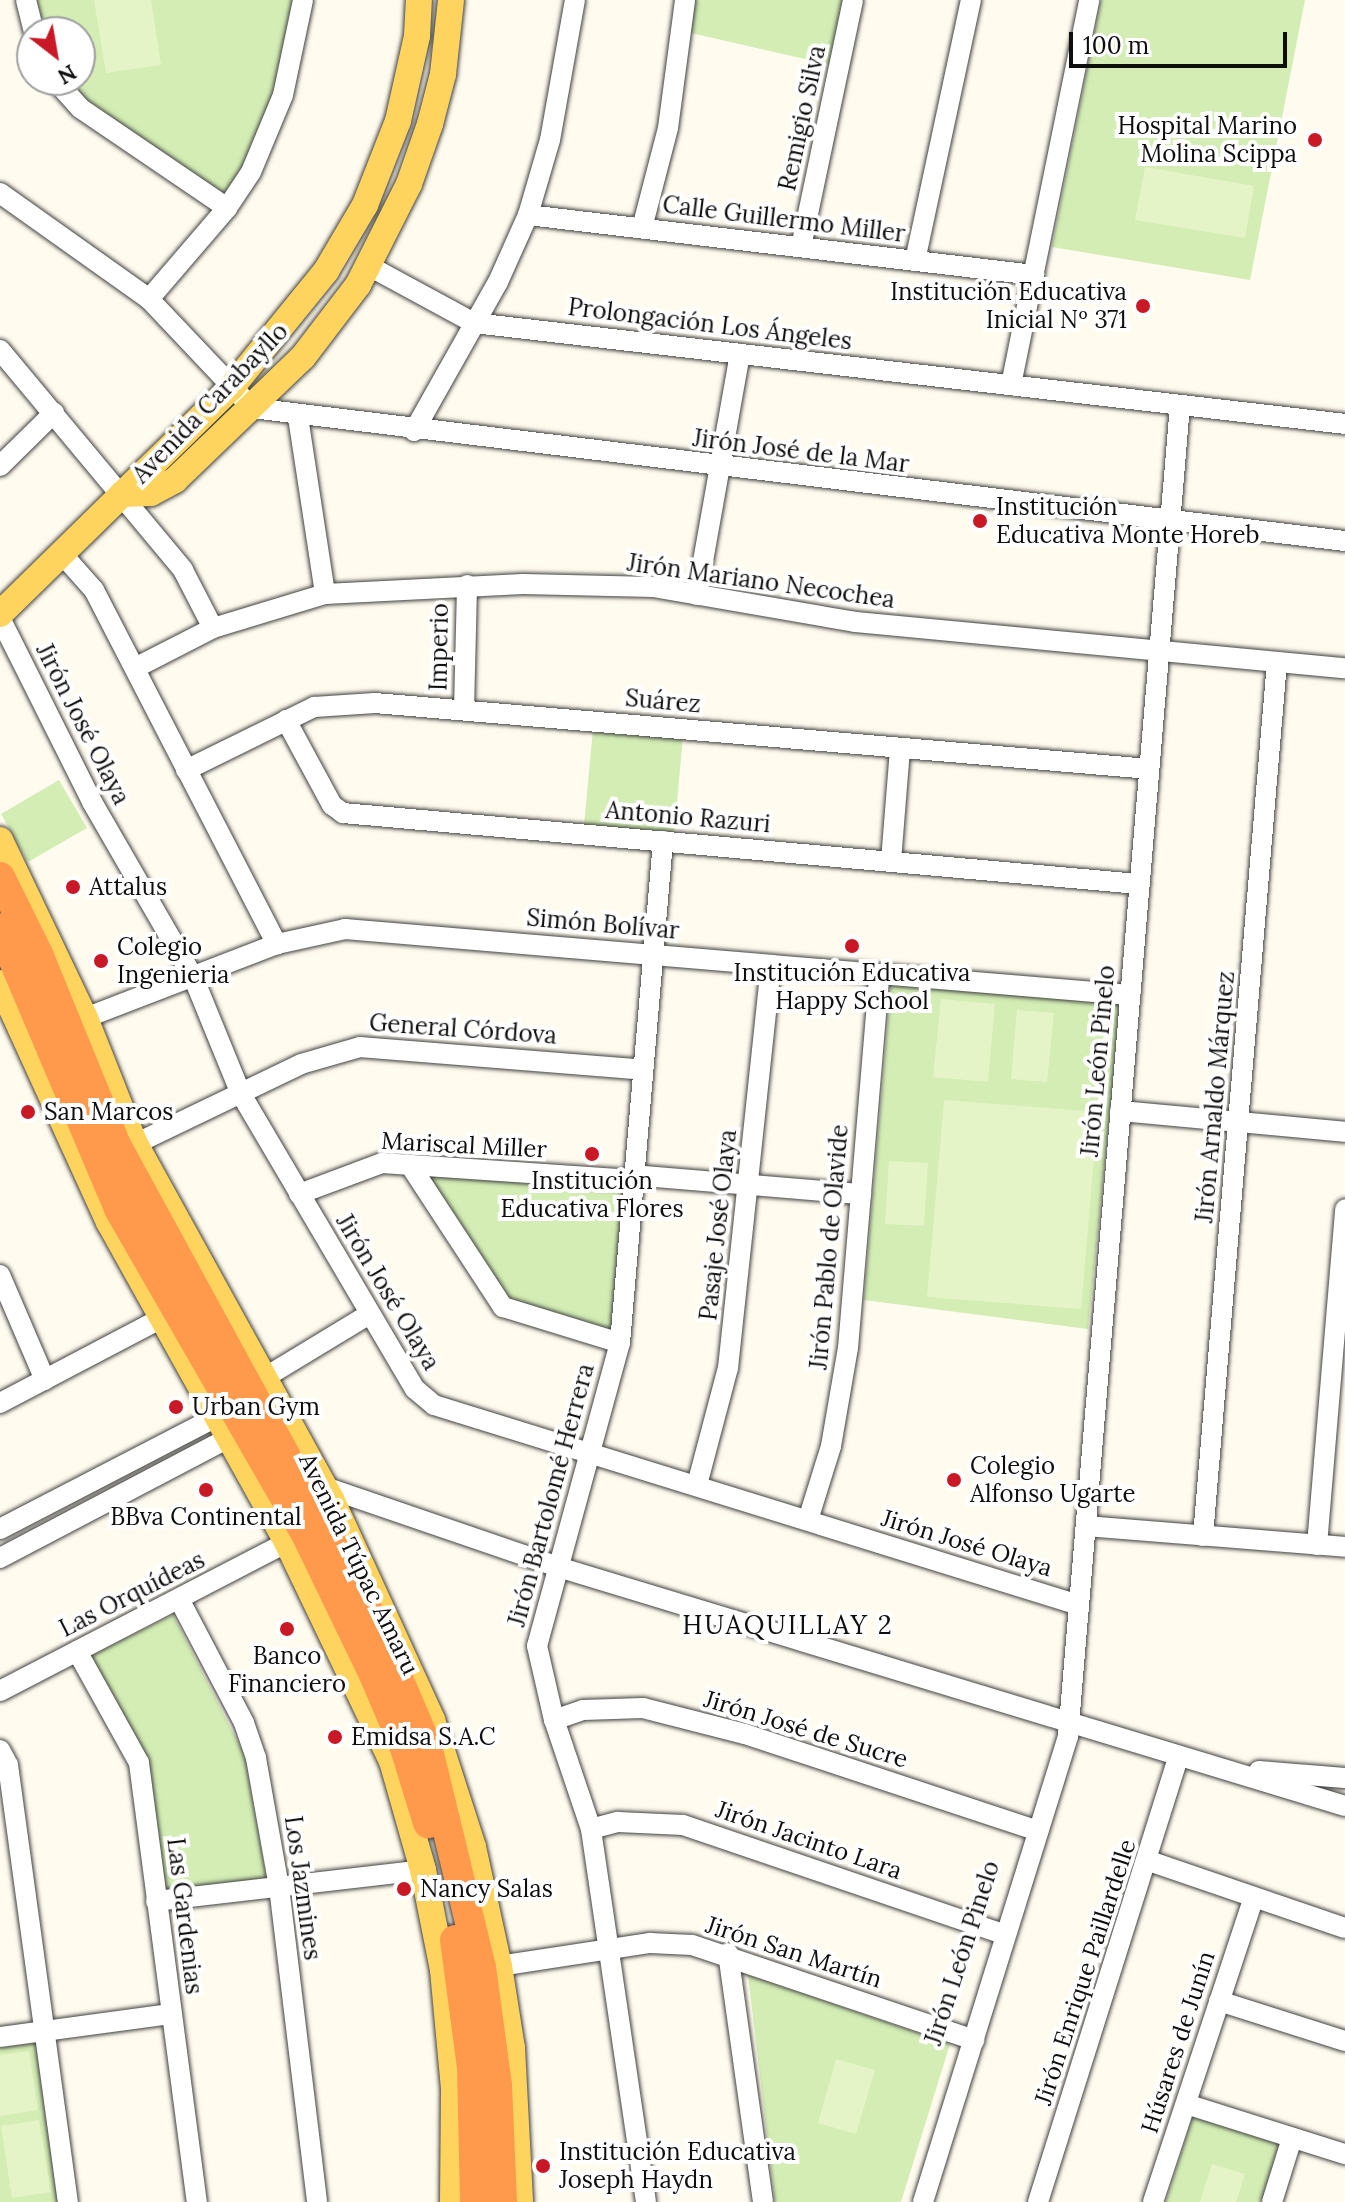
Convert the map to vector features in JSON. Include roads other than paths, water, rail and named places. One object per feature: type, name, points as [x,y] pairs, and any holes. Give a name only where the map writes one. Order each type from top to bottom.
[{"type":"highway","name":"Avenida Túpac Amaru","points":[[0,877],[38,954],[115,1143],[244,1430],[304,1468],[403,1687],[443,1798],[488,2007],[502,2202]]},
{"type":"highway","name":"Avenida Túpac Amaru","points":[[0,928],[119,1209],[244,1430],[375,1677],[423,1803],[466,2005],[475,2202]]},
{"type":"main road","name":"Avenida Carabayllo","points":[[122,494],[231,388],[303,304],[365,205],[398,121],[417,36],[419,0]]},
{"type":"main road","name":"Avenida Carabayllo","points":[[122,494],[151,493],[175,480],[252,408],[320,337],[369,266],[409,184],[430,124],[443,74],[451,0]]},
{"type":"main road","points":[[0,616],[122,494]]},
{"type":"main road","name":"Avenida Túpac Amaru","points":[[0,840],[85,1018],[135,1144],[264,1378],[304,1468],[326,1489],[432,1720],[473,1847],[499,1966],[512,2048],[520,2202]]},
{"type":"main road","name":"Avenida Túpac Amaru","points":[[0,983],[79,1162],[160,1319],[244,1430],[287,1542],[392,1761],[423,1870],[443,1970],[454,2089],[453,2202]]},
{"type":"street","points":[[149,299],[227,208],[272,129],[294,54],[303,0]]},
{"type":"street","points":[[414,431],[474,323],[528,215],[550,140],[575,0]]},
{"type":"street","points":[[642,228],[668,128],[685,0]]},
{"type":"street","name":"Remigio Silva","points":[[801,247],[853,0]]},
{"type":"street","points":[[915,261],[971,0]]},
{"type":"street","points":[[1011,385],[1089,0]]},
{"type":"street","points":[[69,96],[80,108],[227,208]]},
{"type":"street","points":[[0,186],[7,198],[149,299],[252,408]]},
{"type":"street","name":"Calle Guillermo Miller","points":[[528,215],[1034,275]]},
{"type":"street","name":"Prolongación Los Ángeles","points":[[369,266],[474,323],[1345,424]]},
{"type":"street","points":[[0,350],[183,570],[213,628]]},
{"type":"street","points":[[697,595],[740,354]]},
{"type":"street","name":"Jirón León Pinelo","points":[[911,2202],[968,2038],[1069,1722],[1071,1603],[1086,1526],[1180,405]]},
{"type":"street","name":"Jirón José de la Mar","points":[[252,408],[298,417],[1345,541]]},
{"type":"street","points":[[0,466],[54,413]]},
{"type":"street","points":[[298,417],[325,594]]},
{"type":"street","points":[[62,554],[94,590],[277,944]]},
{"type":"street","name":"Jirón Mariano Necochea","points":[[135,668],[213,628],[325,594],[467,585],[653,587],[855,622],[1345,668]]},
{"type":"street","name":"Imperio","points":[[464,710],[467,585]]},
{"type":"street","name":"Jirón José Olaya","points":[[0,616],[92,802],[194,979],[241,1094],[368,1315],[415,1389],[434,1405],[1071,1603]]},
{"type":"street","name":"Jirón Arnaldo Márquez","points":[[1203,1536],[1277,662]]},
{"type":"street","name":"Suárez","points":[[186,770],[286,720],[338,704],[464,710],[1149,769]]},
{"type":"street","name":"Antonio Razuri","points":[[286,720],[332,805],[343,813],[1139,884]]},
{"type":"street","points":[[891,861],[900,748]]},
{"type":"street","name":"Jirón Bartolomé Herrera","points":[[646,2202],[591,1829],[554,1720],[537,1646],[620,1343],[663,841]]},
{"type":"street","name":"Simón Bolívar","points":[[85,1018],[194,979],[277,944],[345,929],[1130,995]]},
{"type":"street","name":"Pasaje José Olaya","points":[[697,1485],[728,1368],[771,966]]},
{"type":"street","name":"Jirón Pablo de Olavide","points":[[808,1520],[831,1446],[848,1348],[879,975]]},
{"type":"street","name":"General Córdova","points":[[135,1144],[301,1064],[377,1045],[643,1070]]},
{"type":"street","points":[[1120,1111],[1345,1132]]},
{"type":"street","points":[[410,1165],[503,1307],[620,1343]]},
{"type":"street","name":"Mariscal Miller","points":[[299,1194],[357,1168],[410,1165],[749,1184],[861,1194]]},
{"type":"street","points":[[1317,1545],[1340,1320],[1345,1209]]},
{"type":"street","points":[[0,1275],[45,1380]]},
{"type":"street","points":[[264,1378],[368,1315]]},
{"type":"street","points":[[0,1403],[160,1319]]},
{"type":"street","points":[[0,1529],[244,1430]]},
{"type":"street","points":[[0,1558],[244,1430]]},
{"type":"street","points":[[304,1468],[387,1511]]},
{"type":"street","points":[[326,1489],[558,1567],[1178,1758],[1224,1768],[1345,1806]]},
{"type":"street","points":[[1086,1526],[1345,1547]]},
{"type":"street","name":"Las Orquídeas","points":[[0,1691],[287,1542]]},
{"type":"street","name":"Los Jazmines","points":[[179,1599],[251,1740],[279,1887],[317,2202]]},
{"type":"street","name":"Las Gardenias","points":[[77,1651],[139,1763],[197,2202]]},
{"type":"street","name":"Jirón José de Sucre","points":[[554,1720],[583,1710],[643,1708],[745,1734],[1034,1830]]},
{"type":"street","points":[[0,1750],[8,1765],[68,2202]]},
{"type":"street","name":"Jirón Enrique Paillardelle","points":[[1038,2202],[1149,1861],[1178,1758]]},
{"type":"street","points":[[1224,1768],[1345,1778]]},
{"type":"street","name":"Jirón Jacinto Lara","points":[[591,1829],[618,1822],[683,1825],[1001,1934]]},
{"type":"street","points":[[1149,1861],[1345,1928]]},
{"type":"street","points":[[156,1901],[423,1870]]},
{"type":"street","name":"Húsares de Junín","points":[[1153,2202],[1253,1899]]},
{"type":"street","name":"Jirón San Martín","points":[[499,1966],[650,1943],[728,1953],[968,2038]]},
{"type":"street","points":[[728,1953],[763,2202]]},
{"type":"street","points":[[1219,2001],[1345,2041]]},
{"type":"street","points":[[0,2037],[171,2014]]},
{"type":"street","name":"Jirón León Pinelo","points":[[923,2202],[968,2038]]},
{"type":"street","points":[[1186,2104],[1345,2154]]},
{"type":"street","points":[[1272,2202],[1292,2138]]},
{"type":"place","name":"Hospital Marino Molina Scippa","points":[[1315,140]]},
{"type":"place","name":"Institución Educativa Inicial Nº 371","points":[[1143,306]]},
{"type":"place","name":"Institución Educativa Monte Horeb","points":[[980,521]]},
{"type":"place","name":"Attalus","points":[[73,887]]},
{"type":"place","name":"Institución Educativa Happy School","points":[[852,946]]},
{"type":"place","name":"Colegio Ingenieria","points":[[101,961]]},
{"type":"place","name":"San Marcos","points":[[28,1112]]},
{"type":"place","name":"Institución Educativa Flores","points":[[592,1154]]},
{"type":"place","name":"Urban Gym","points":[[176,1407]]},
{"type":"place","name":"Colegio Alfonso Ugarte","points":[[954,1480]]},
{"type":"place","name":"BBva Continental","points":[[206,1490]]},
{"type":"place","name":"Banco Financiero","points":[[287,1629]]},
{"type":"place","name":"Emidsa S.A.C","points":[[335,1737]]},
{"type":"place","name":"Nancy Salas","points":[[404,1889]]},
{"type":"place","name":"Institución Educativa Joseph Haydn","points":[[543,2166]]},
{"type":"district","name":"HUAQUILLAY 2","points":[[788,1625]]}]
